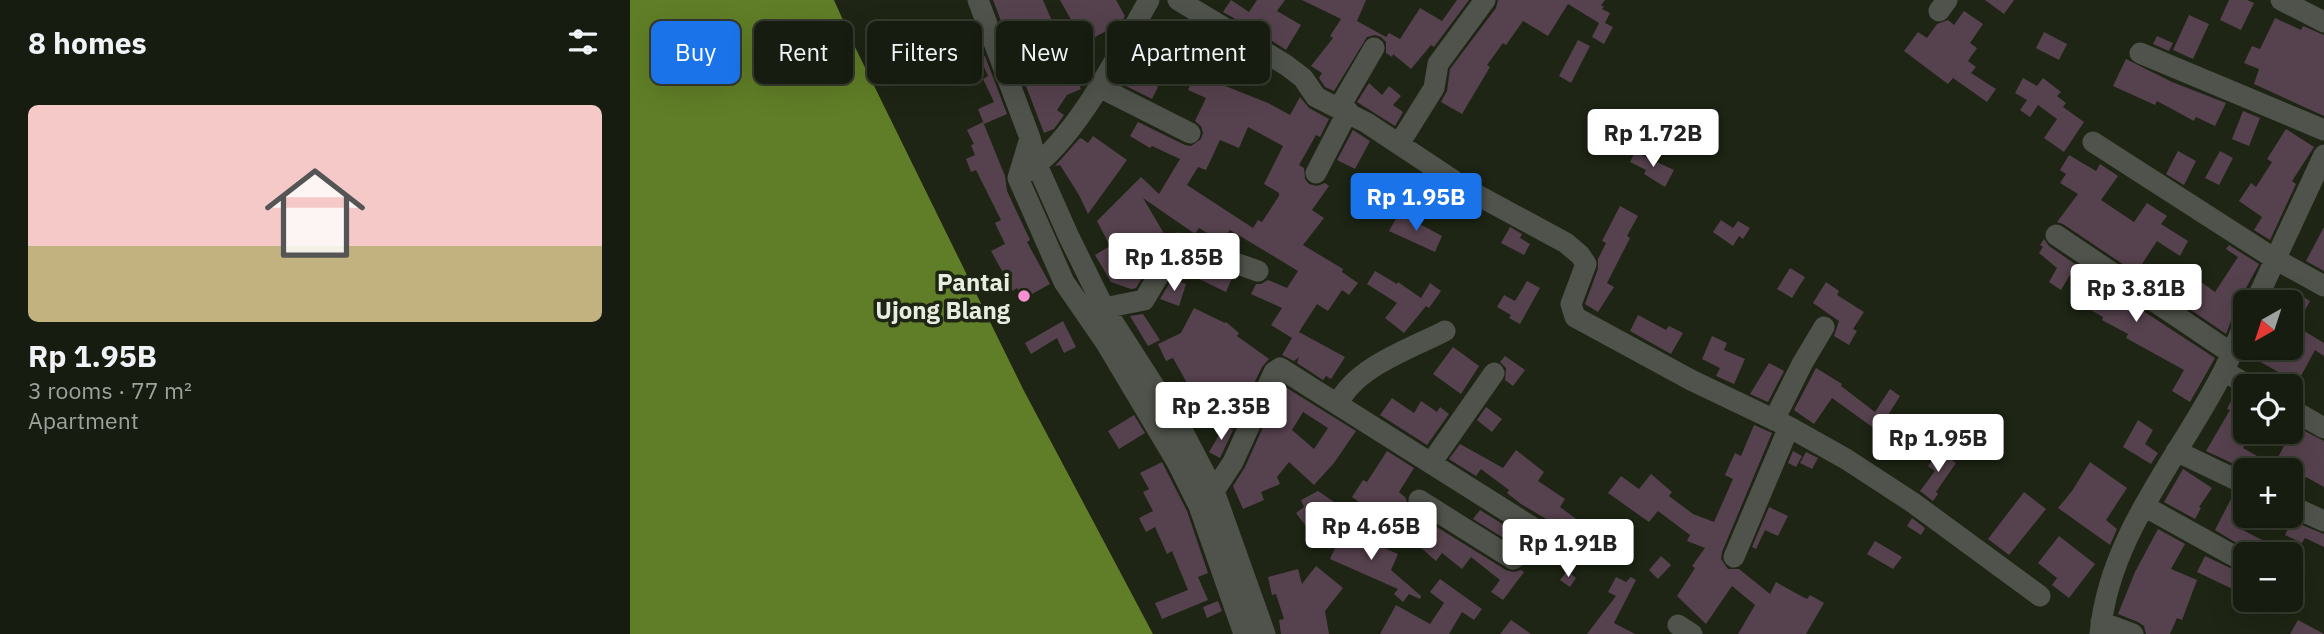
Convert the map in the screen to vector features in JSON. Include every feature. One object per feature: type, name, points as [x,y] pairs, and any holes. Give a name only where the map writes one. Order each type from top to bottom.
[{"type":"street","points":[[978,0],[1030,138],[1037,165],[1091,285],[1175,418],[1214,491],[1265,634]]},
{"type":"street","points":[[1018,178],[1037,165],[1073,125],[1149,0]]},
{"type":"street","points":[[1178,0],[1286,65],[1303,78],[1316,97],[1343,109],[1468,190],[1566,243],[1587,264],[1571,304],[1575,317],[1846,459],[1912,502],[2040,596]]},
{"type":"street","points":[[1399,144],[1434,88],[1438,64],[1485,0]]},
{"type":"street","points":[[2281,0],[2324,22]]},
{"type":"street","points":[[1315,173],[1374,48]]},
{"type":"street","points":[[2140,53],[2324,130]]},
{"type":"street","points":[[1098,87],[1190,133]]},
{"type":"street","points":[[1030,138],[1018,178],[1064,282],[1106,343],[1199,506],[1244,634]]},
{"type":"street","points":[[2093,142],[2275,259],[2324,286]]},
{"type":"street","points":[[2261,290],[2324,155]]},
{"type":"street","points":[[2056,235],[2227,362],[2239,374]]},
{"type":"street","points":[[1104,308],[1144,300],[1178,243],[1258,271]]},
{"type":"street","points":[[1734,556],[1802,363],[1824,327]]},
{"type":"street","points":[[1338,404],[1351,384],[1370,368],[1445,331]]},
{"type":"street","points":[[2133,634],[2101,628],[2113,574],[2144,506],[2233,349]]},
{"type":"street","points":[[1214,491],[1233,462],[1274,372],[1284,369],[1535,529],[1579,553]]},
{"type":"street","points":[[1431,463],[1494,373]]},
{"type":"street","points":[[2303,416],[2324,428]]},
{"type":"street","points":[[2176,451],[2233,478]]},
{"type":"street","points":[[1419,500],[1513,559],[1535,529]]},
{"type":"street","points":[[2144,506],[2233,555]]},
{"type":"street","points":[[2303,511],[2324,521]]},
{"type":"shaded area","points":[[630,0],[834,0],[843,21],[754,21],[754,84],[853,84],[853,43],[867,71],[867,84],[873,84],[1023,389],[1153,634],[630,634]]},
{"type":"building","points":[[993,0],[1043,0],[1052,21],[1001,21]]},
{"type":"building","points":[[1060,0],[1116,0],[1125,16],[1122,21],[1107,21],[1107,31],[1093,38],[1093,21],[1072,21]]},
{"type":"building","points":[[1231,0],[1249,12],[1257,0],[1285,0],[1277,11],[1301,25],[1286,50],[1270,40],[1270,21],[1239,21],[1223,12]]},
{"type":"building","points":[[1302,0],[1366,0],[1357,21],[1386,37],[1389,33],[1400,39],[1420,8],[1442,21],[1457,0],[1469,0],[1434,47],[1431,45],[1411,69],[1393,54],[1392,57],[1386,53],[1386,42],[1381,37],[1367,37],[1334,91],[1325,87],[1319,78],[1322,73],[1311,66],[1333,38],[1330,36],[1341,19]]},
{"type":"building","points":[[1498,0],[1605,0],[1601,5],[1604,7],[1602,9],[1610,13],[1605,23],[1613,27],[1604,44],[1592,37],[1599,23],[1568,4],[1548,36],[1523,21],[1487,65],[1490,67],[1462,114],[1441,102],[1447,91],[1450,69],[1496,8]]},
{"type":"building","points":[[1985,0],[2014,0],[2004,14]]},
{"type":"building","points":[[2229,0],[2247,0],[2254,3],[2241,30],[2220,20]]},
{"type":"building","points":[[1964,11],[1983,24],[1970,43],[1977,48],[1968,61],[1976,67],[1971,73],[1996,89],[1987,102],[1953,78],[1948,84],[1904,51],[1918,32],[1927,38],[1937,24],[1948,20],[1954,25]]},
{"type":"building","points":[[2189,15],[2209,24],[2193,59],[2173,50]]},
{"type":"building","points":[[2275,18],[2301,30],[2303,26],[2324,35],[2324,116],[2254,84],[2259,69],[2244,63],[2252,46],[2260,49]]},
{"type":"building","points":[[2044,32],[2067,44],[2059,60],[2036,48]]},
{"type":"building","points":[[2157,36],[2173,43],[2169,51],[2153,44]]},
{"type":"building","points":[[1578,40],[1590,46],[1571,83],[1559,76]]},
{"type":"building","points":[[985,56],[1007,114],[984,124],[978,109],[994,102],[983,79],[988,76],[982,57]]},
{"type":"building","points":[[2126,59],[2172,82],[2226,103],[2215,126],[2196,117],[2194,121],[2157,101],[2155,105],[2113,86]]},
{"type":"building","points":[[2023,78],[2037,86],[2043,78],[2061,92],[2057,96],[2066,103],[2063,107],[2084,122],[2064,152],[2044,138],[2057,119],[2038,105],[2030,117],[2020,110],[2027,100],[2015,93]]},
{"type":"building","points":[[1369,83],[1382,95],[1389,86],[1401,96],[1393,105],[1403,112],[1395,126],[1357,102]]},
{"type":"building","points":[[1025,84],[1079,84],[1081,89],[1067,95],[1057,110],[1064,115],[1054,129],[1044,133]]},
{"type":"building","points":[[1122,84],[1153,84],[1158,87],[1152,99]]},
{"type":"building","points":[[1191,84],[1220,84],[1290,115],[1300,97],[1309,108],[1329,119],[1320,137],[1316,135],[1299,165],[1304,168],[1305,179],[1309,184],[1317,186],[1325,183],[1329,186],[1312,210],[1324,218],[1303,245],[1343,269],[1342,272],[1358,283],[1349,295],[1342,290],[1328,311],[1317,304],[1299,332],[1345,357],[1331,379],[1326,376],[1323,380],[1297,363],[1299,357],[1294,361],[1282,355],[1292,338],[1271,325],[1282,308],[1251,294],[1256,284],[1268,280],[1287,288],[1298,271],[1230,230],[1222,242],[1199,228],[1195,234],[1143,198],[1166,237],[1155,246],[1158,251],[1153,259],[1138,268],[1143,276],[1136,288],[1131,289],[1111,282],[1095,255],[1110,246],[1097,221],[1141,177],[1159,194],[1180,159],[1152,146],[1150,148],[1130,136],[1138,122],[1191,146],[1201,139],[1203,133],[1201,126],[1195,121],[1206,98],[1188,90]],"holes":[[[1248,127],[1283,146],[1264,184],[1279,193],[1279,196],[1262,222],[1258,220],[1253,228],[1187,185],[1198,167],[1206,170],[1220,140],[1239,148]]]},
{"type":"building","points":[[2243,111],[2260,118],[2249,146],[2232,139]]},
{"type":"building","points":[[983,122],[1005,176],[1007,191],[1030,240],[1027,242],[1050,284],[1023,299],[1017,288],[1009,293],[1001,280],[1006,278],[991,251],[1005,244],[995,223],[1001,220],[976,170],[971,172],[966,159],[975,155],[971,145],[974,144],[967,130]]},
{"type":"building","points":[[2286,129],[2314,147],[2292,181],[2296,184],[2270,240],[2254,230],[2262,217],[2239,201],[2251,183],[2256,187],[2272,162],[2267,159]]},
{"type":"building","points":[[1353,130],[1370,141],[1355,169],[1337,160]]},
{"type":"building","points":[[1093,136],[1127,160],[1088,214],[1060,165],[1055,166],[1079,139],[1088,143]]},
{"type":"building","points":[[2178,151],[2196,161],[2184,185],[2166,174]]},
{"type":"building","points":[[2220,151],[2233,158],[2219,185],[2205,178]]},
{"type":"building","points":[[1635,152],[1674,170],[1665,187],[1644,174],[1646,170],[1630,162]]},
{"type":"building","points":[[2069,155],[2096,171],[2100,164],[2118,176],[2101,200],[2134,222],[2147,203],[2167,216],[2161,224],[2188,241],[2180,256],[2157,241],[2136,273],[2057,222],[2078,194],[2060,183],[2066,174],[2060,170]]},
{"type":"building","points":[[1620,206],[1638,216],[1607,283],[1614,287],[1598,312],[1585,304],[1598,269],[1598,259],[1606,243],[1602,241]]},
{"type":"building","points":[[1399,213],[1442,236],[1435,252],[1389,231]]},
{"type":"building","points":[[1721,220],[1733,228],[1738,221],[1750,228],[1743,239],[1739,236],[1733,246],[1713,232]]},
{"type":"building","points":[[1510,227],[1522,234],[1520,238],[1530,244],[1524,255],[1501,243]]},
{"type":"building","points":[[2324,227],[2324,271],[2306,261]]},
{"type":"building","points":[[2044,239],[2049,246],[2215,358],[2190,402],[2172,391],[2184,370],[2126,338],[2128,334],[2080,304],[2089,288],[2070,275],[2061,290],[2049,282],[2057,268],[2039,253]]},
{"type":"building","points":[[2229,245],[2259,264],[2245,290],[2233,290],[2233,316],[2226,334],[2178,301],[2194,277],[2215,292],[2238,257],[2226,249]]},
{"type":"building","points":[[1199,264],[1233,276],[1226,292],[1193,276]]},
{"type":"building","points":[[1790,268],[1805,277],[1792,298],[1777,289]]},
{"type":"building","points":[[1375,271],[1397,284],[1398,282],[1421,298],[1430,283],[1441,291],[1429,308],[1426,306],[1404,333],[1385,318],[1397,303],[1367,284]]},
{"type":"building","points":[[1172,279],[1186,284],[1179,306],[1160,299]]},
{"type":"building","points":[[1527,281],[1540,288],[1520,324],[1497,307],[1504,295],[1515,301]]},
{"type":"building","points":[[1826,282],[1839,291],[1837,295],[1864,312],[1853,329],[1857,331],[1849,345],[1834,336],[1839,321],[1813,303]]},
{"type":"building","points":[[2303,297],[2310,301],[2303,314]]},
{"type":"building","points":[[1194,308],[1226,322],[1239,333],[1237,336],[1269,359],[1246,398],[1243,395],[1199,428],[1188,412],[1193,409],[1179,388],[1187,383],[1173,358],[1166,361],[1158,344],[1181,333]]},
{"type":"building","points":[[1143,314],[1160,340],[1148,346],[1130,316]]},
{"type":"building","points":[[1638,315],[1666,330],[1669,326],[1683,333],[1671,354],[1630,331]]},
{"type":"building","points":[[1063,321],[1076,347],[1064,353],[1057,338],[1031,354],[1025,343]]},
{"type":"building","points":[[2303,330],[2324,343],[2324,356],[2315,350],[2302,374],[2280,373],[2257,360],[2303,360]]},
{"type":"building","points":[[1712,336],[1727,343],[1724,350],[1745,359],[1734,384],[1716,376],[1720,368],[1702,359]]},
{"type":"building","points":[[1453,347],[1479,366],[1461,394],[1433,374]]},
{"type":"building","points":[[1505,356],[1525,370],[1513,386],[1505,380],[1506,368],[1500,362]]},
{"type":"building","points":[[1769,363],[1784,371],[1768,402],[1750,394]]},
{"type":"building","points":[[1816,368],[1842,384],[1841,386],[1875,412],[1890,389],[1900,396],[1885,420],[1890,424],[1882,434],[1832,398],[1814,424],[1794,410]]},
{"type":"building","points":[[1282,385],[1356,431],[1334,463],[1314,485],[1289,462],[1277,477],[1280,484],[1261,492],[1264,500],[1243,509],[1233,486],[1245,467]],"holes":[[[1303,412],[1328,428],[1314,449],[1292,430]]]},
{"type":"building","points":[[2233,397],[2233,444],[2245,444],[2243,448],[2257,456],[2256,458],[2233,458],[2233,464],[2206,451],[2230,410],[2227,409]]},
{"type":"building","points":[[1392,398],[1414,413],[1421,401],[1437,412],[1440,407],[1449,414],[1427,445],[1380,415]]},
{"type":"building","points":[[1486,407],[1502,419],[1492,432],[1477,420]]},
{"type":"building","points":[[1134,415],[1145,433],[1119,449],[1108,431]]},
{"type":"building","points":[[2138,420],[2153,430],[2145,444],[2158,453],[2151,464],[2123,447]]},
{"type":"building","points":[[1225,425],[1233,430],[1220,458],[1209,452]]},
{"type":"building","points":[[1754,425],[1772,433],[1721,559],[1728,569],[1739,569],[1770,594],[1776,582],[1807,599],[1810,595],[1824,603],[1806,634],[1738,634],[1755,605],[1732,586],[1706,624],[1677,596],[1695,568],[1692,566],[1705,548],[1687,541],[1690,535],[1658,511],[1649,522],[1608,493],[1621,476],[1639,489],[1651,474],[1672,492],[1669,496],[1693,514],[1714,522],[1733,479],[1725,475],[1735,453],[1741,456]]},
{"type":"building","points":[[2303,430],[2324,441],[2324,487],[2306,477],[2303,483],[2303,458],[2278,458],[2285,444],[2303,444]]},
{"type":"building","points":[[1460,444],[1503,468],[1516,450],[1544,472],[1538,481],[1565,499],[1560,507],[1583,524],[1575,536],[1521,504],[1507,493],[1509,490],[1481,469],[1476,476],[1449,459]]},
{"type":"building","points":[[1938,450],[1956,463],[1933,501],[1920,491],[1935,471],[1928,466]]},
{"type":"building","points":[[1387,451],[1414,468],[1399,492],[1406,498],[1411,511],[1506,570],[1524,572],[1503,600],[1491,592],[1500,580],[1471,557],[1462,569],[1442,553],[1436,561],[1420,547],[1422,545],[1390,520],[1388,523],[1352,497],[1363,480],[1367,482]]},
{"type":"building","points":[[1793,451],[1802,456],[1796,467],[1788,463]]},
{"type":"building","points":[[1806,452],[1818,458],[1812,469],[1800,463]]},
{"type":"building","points":[[1162,462],[1187,511],[1208,573],[1198,577],[1208,600],[1162,619],[1155,603],[1188,590],[1172,551],[1167,554],[1155,527],[1146,532],[1139,518],[1153,511],[1143,492],[1149,489],[1140,473]]},
{"type":"building","points":[[2090,462],[2127,488],[2106,520],[2117,529],[2110,545],[2058,508]]},
{"type":"building","points":[[2183,469],[2212,488],[2199,507],[2201,508],[2195,519],[2164,502]]},
{"type":"building","points":[[1318,491],[1340,506],[1331,521],[1329,519],[1311,533],[1296,513],[1304,507],[1301,500]]},
{"type":"building","points":[[2024,492],[2046,509],[2009,555],[1988,539]]},
{"type":"building","points":[[2233,495],[2233,528],[2239,528],[2266,542],[2235,542],[2215,530]]},
{"type":"building","points":[[1769,507],[1788,516],[1778,536],[1765,530],[1756,549],[1752,547]]},
{"type":"building","points":[[1480,510],[1517,533],[1510,542],[1473,519]]},
{"type":"building","points":[[1912,518],[1925,528],[1921,535],[1907,526]]},
{"type":"building","points":[[2303,525],[2324,534],[2324,547],[2305,538],[2300,542],[2285,535],[2288,528],[2303,528]]},
{"type":"building","points":[[2158,529],[2185,544],[2171,569],[2197,580],[2182,620],[2177,618],[2170,634],[2146,634],[2144,626],[2118,614],[2135,572]]},
{"type":"building","points":[[1343,530],[1398,554],[1391,570],[1421,596],[1420,599],[1409,594],[1403,602],[1394,594],[1398,589],[1330,559]]},
{"type":"building","points":[[2059,536],[2095,564],[2069,598],[2052,585],[2057,578],[2038,563]]},
{"type":"building","points":[[1875,541],[1902,557],[1893,569],[1867,554]]},
{"type":"building","points":[[1661,556],[1671,565],[1658,579],[1649,570]]},
{"type":"building","points":[[2205,556],[2233,569],[2233,589],[2197,572]]},
{"type":"building","points":[[1316,566],[1343,588],[1325,611],[1329,634],[1281,634],[1279,620],[1284,619],[1276,594],[1272,595],[1268,577],[1298,569],[1302,584]]},
{"type":"building","points":[[1567,571],[1576,578],[1570,587],[1560,580]]},
{"type":"building","points":[[1616,577],[1626,582],[1631,577],[1636,580],[1614,623],[1635,634],[1587,634],[1616,596],[1608,592]]},
{"type":"building","points":[[1440,579],[1482,609],[1474,620],[1462,612],[1449,634],[1380,634],[1396,605],[1430,624],[1444,603],[1430,592]]},
{"type":"building","points":[[1218,601],[1222,611],[1207,618],[1203,607]]},
{"type":"building","points":[[1511,620],[1531,634],[1500,634]]},
{"type":"building","points":[[2298,620],[2324,634],[2290,634]]},
{"type":"place","name":"Pantai Ujong Blang","points":[[1024,296]]}]
